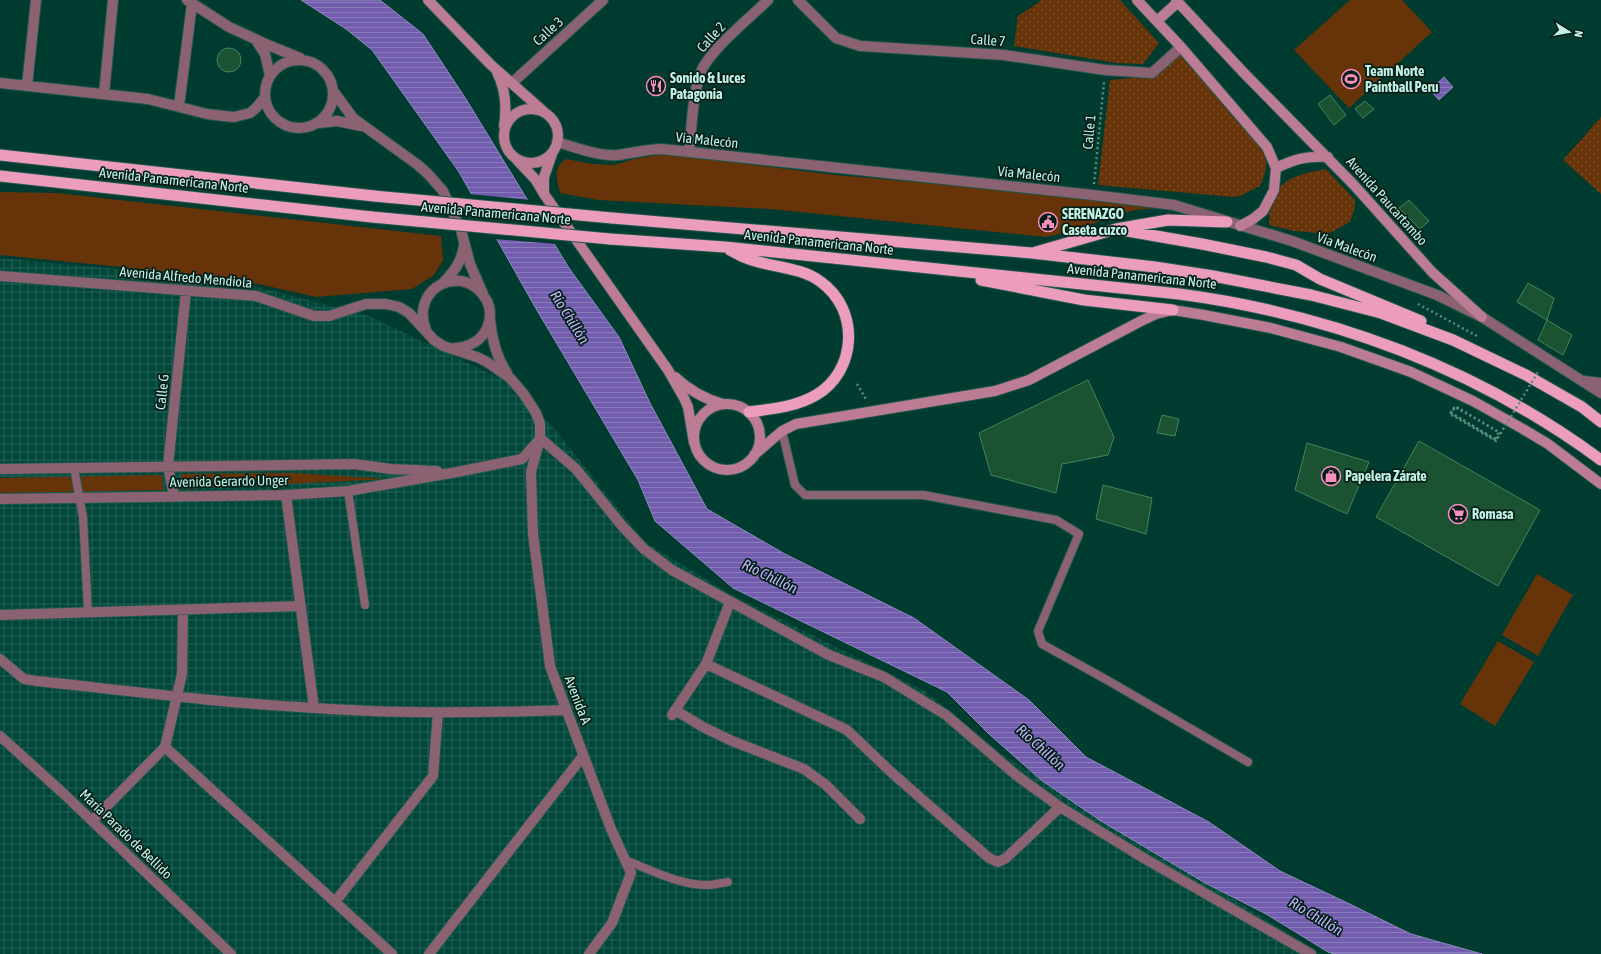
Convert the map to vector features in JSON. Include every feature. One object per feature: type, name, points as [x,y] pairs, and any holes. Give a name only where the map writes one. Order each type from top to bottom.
[{"type":"highway","name":"Avenida Panamericana Norte","points":[[0,155],[374,196],[612,218],[1032,253],[1155,267],[1213,276],[1311,295],[1381,313],[1453,340],[1526,375],[1582,407],[1601,422]]},
{"type":"highway","name":"Avenida Panamericana Norte","points":[[0,176],[372,217],[610,239],[724,247],[1213,298],[1287,314],[1366,337],[1449,369],[1520,406],[1566,435],[1601,460]]},
{"type":"highway","points":[[1032,253],[1116,229],[1168,220],[1227,222]]},
{"type":"highway","points":[[1116,229],[1216,247],[1266,257],[1296,265],[1320,279],[1424,322],[1453,340]]},
{"type":"highway","points":[[724,247],[746,258],[801,272],[820,281],[835,294],[842,305],[849,327],[849,338],[845,359],[841,369],[827,388],[800,403],[749,412]]},
{"type":"highway","points":[[934,269],[1049,294],[1092,301],[1174,310]]},
{"type":"main road","points":[[1137,0],[1182,47],[1267,147],[1276,168],[1274,190],[1263,211],[1253,219],[1240,226]]},
{"type":"main road","points":[[430,1],[497,72],[504,90],[506,108],[503,139],[506,147],[510,154],[531,173],[544,194],[668,370],[688,407],[697,452],[703,460],[720,470],[740,468],[782,430],[796,424],[995,391],[1013,386],[1029,380],[1141,320],[1174,310],[1234,320],[1308,338],[1360,353],[1411,372],[1473,401],[1522,428],[1560,453],[1601,484]]},
{"type":"main road","points":[[1157,21],[1177,1]]},
{"type":"main road","name":"Avenida Paucartambo","points":[[1177,1],[1244,72],[1328,157],[1432,272],[1482,317]]},
{"type":"main road","points":[[490,64],[551,118],[556,125],[558,134],[556,146],[544,177],[544,194]]},
{"type":"main road","points":[[504,130],[507,122],[512,116],[520,111],[536,109],[544,113]]},
{"type":"main road","points":[[517,160],[533,164],[549,157],[556,146]]},
{"type":"main road","points":[[1276,168],[1291,160],[1308,156],[1328,157]]},
{"type":"main road","points":[[668,370],[704,398],[724,404]]},
{"type":"main road","points":[[694,443],[696,425],[700,417],[715,406],[732,404],[749,412],[758,428],[759,442],[754,454]]},
{"type":"street","points":[[27,86],[36,0]]},
{"type":"street","points":[[104,94],[113,0]]},
{"type":"street","name":"Calle 3","points":[[512,83],[603,0]]},
{"type":"street","name":"Calle 2","points":[[689,152],[696,93],[700,73],[712,54],[768,0]]},
{"type":"street","name":"Calle 7","points":[[798,0],[836,38],[860,46],[1004,55],[1105,70],[1152,73],[1182,47]]},
{"type":"street","points":[[179,106],[189,2],[228,26],[288,54],[318,65],[326,72],[334,92],[353,118],[412,161],[443,191],[461,230],[474,276],[488,304],[492,336],[497,356],[510,378]]},
{"type":"street","points":[[254,38],[265,54],[270,76]]},
{"type":"street","points":[[0,83],[148,99],[199,112],[224,116],[243,115],[256,108],[264,97],[266,85],[270,76],[277,67],[286,62],[297,60],[308,61]]},
{"type":"street","points":[[319,123],[327,114],[332,103],[334,92]]},
{"type":"street","points":[[264,97],[268,109],[275,119],[284,126],[296,129],[308,128],[319,123],[347,122],[370,130]]},
{"type":"street","name":"Vía Malecón","points":[[556,146],[608,155],[618,155],[662,148],[1174,205],[1292,241],[1437,295],[1482,317]]},
{"type":"street","points":[[427,332],[423,322],[425,300],[432,291],[456,269],[463,252],[464,244]]},
{"type":"street","name":"Avenida Alfredo Mendiola","points":[[0,276],[256,296],[314,316],[329,316],[366,304],[386,304],[398,307],[409,313],[434,340],[443,346],[454,348],[487,362],[510,378],[523,393],[536,413],[540,424],[540,438]]},
{"type":"street","points":[[441,284],[452,281],[464,282],[475,286],[483,294]]},
{"type":"street","name":"Calle G","points":[[174,496],[168,466],[186,291]]},
{"type":"street","points":[[454,348],[464,348],[474,343],[482,336],[488,327],[490,316]]},
{"type":"street","name":"Avenida Paucartambo","points":[[1482,317],[1601,393]]},
{"type":"street","points":[[1584,381],[1601,383]]},
{"type":"street","points":[[540,438],[576,469],[623,528],[644,549],[672,570],[828,655],[884,677],[946,715],[1016,775],[1060,807],[1147,860],[1311,954]]},
{"type":"street","name":"Avenida Gerardo Unger","points":[[0,499],[286,495],[348,491],[522,459],[540,438]]},
{"type":"street","name":"Avenida A","points":[[540,438],[531,472],[533,534],[550,666],[611,829],[630,873],[612,923],[589,954]]},
{"type":"street","name":"Avenida Gerardo Unger","points":[[0,470],[354,464],[391,469],[457,472]]},
{"type":"street","points":[[286,495],[314,708]]},
{"type":"street","points":[[730,602],[706,664],[673,713],[732,741],[804,769],[826,785],[860,819]]},
{"type":"street","points":[[0,615],[301,606]]},
{"type":"street","points":[[92,821],[165,747],[182,674],[183,610]]},
{"type":"street","points":[[0,659],[24,679],[178,696],[314,708],[438,712],[566,710]]},
{"type":"street","points":[[706,664],[847,730],[891,772],[989,858],[998,862],[1006,858],[1060,807]]},
{"type":"street","points":[[335,902],[433,776],[438,712]]},
{"type":"street","name":"María Parado de Bellido","points":[[0,736],[232,954]]},
{"type":"street","points":[[165,747],[392,954]]},
{"type":"street","points":[[429,954],[583,756]]},
{"type":"lane","points":[[782,430],[796,485],[805,495],[923,495],[1056,520],[1079,534],[1038,631],[1042,644],[1248,762]]},
{"type":"lane","points":[[74,468],[80,498],[88,613]]},
{"type":"lane","points":[[348,491],[365,605]]},
{"type":"lane","points":[[625,860],[675,879],[695,884],[710,885],[728,882]]},
{"type":"path","name":"Calle 1","points":[[1093,195],[1105,70]]},
{"type":"path","points":[[1506,433],[1460,408],[1455,408],[1452,413],[1495,439],[1499,432],[1455,407],[1451,413],[1496,440],[1500,432],[1455,406],[1450,414],[1496,441],[1538,372]]},
{"type":"path","points":[[858,384],[873,411]]},
{"type":"shaded area","points":[[1042,0],[1120,0],[1159,43],[1143,64],[1116,63],[1014,46],[1018,16]]},
{"type":"shaded area","name":"Team Norte Paintball Peru","points":[[1350,0],[1402,0],[1432,32],[1349,108],[1294,50]]},
{"type":"shaded area","points":[[1181,52],[1264,152],[1266,171],[1260,186],[1240,196],[1233,197],[1098,185],[1110,80],[1153,76]]},
{"type":"shaded area","points":[[1601,117],[1601,194],[1563,160]]},
{"type":"shaded area","points":[[665,154],[835,175],[1028,192],[1165,207],[1136,210],[1115,215],[1077,230],[1046,237],[770,209],[598,200],[560,193],[557,170],[566,159],[593,164],[614,165],[634,159]]},
{"type":"shaded area","points":[[1326,169],[1355,200],[1355,208],[1350,222],[1328,234],[1294,231],[1269,225],[1270,211],[1277,190],[1292,178]]},
{"type":"shaded area","points":[[0,192],[57,193],[441,236],[443,260],[434,275],[412,289],[316,297],[232,278],[0,255]]},
{"type":"shaded area","points":[[0,258],[231,280],[369,316],[506,381],[553,427],[645,542],[732,595],[925,691],[1002,754],[1321,954],[0,954]]},
{"type":"shaded area","points":[[293,473],[390,479],[183,489],[181,474]]},
{"type":"shaded area","points":[[162,475],[163,490],[0,493],[0,478]]},
{"type":"shaded area","points":[[1537,574],[1573,595],[1538,656],[1502,635]]},
{"type":"shaded area","points":[[1498,641],[1534,662],[1495,726],[1460,704]]},
{"type":"water","name":"Río Chillón","points":[[301,0],[380,0],[423,34],[466,99],[569,268],[619,337],[650,403],[707,509],[785,554],[914,618],[1029,700],[1086,757],[1209,822],[1280,871],[1411,934],[1482,954],[1334,954],[1328,952],[1266,914],[1207,884],[1101,821],[1041,780],[989,734],[947,692],[733,588],[655,521],[638,480],[535,307],[459,172],[372,50],[346,29]]},
{"type":"water","points":[[1444,77],[1453,87],[1439,100],[1430,90]]},
{"type":"pier","points":[[469,194],[530,200],[557,244],[494,239]]},
{"type":"building","points":[[229,48],[238,51],[241,60],[238,69],[229,72],[220,69],[217,60],[220,51]]},
{"type":"building","points":[[1330,95],[1346,115],[1334,125],[1318,104]]},
{"type":"building","points":[[1365,101],[1374,109],[1363,118],[1355,109]]},
{"type":"building","points":[[1409,200],[1429,221],[1420,229],[1399,208]]},
{"type":"building","points":[[1528,283],[1554,298],[1547,320],[1517,302]]},
{"type":"building","points":[[1547,320],[1572,335],[1563,355],[1538,340]]},
{"type":"building","points":[[1088,380],[1114,437],[1108,455],[1062,464],[1056,493],[991,475],[979,433]]},
{"type":"building","points":[[1162,415],[1179,419],[1175,436],[1157,433]]},
{"type":"building","name":"Romasa","points":[[1419,441],[1540,510],[1498,586],[1376,517]]},
{"type":"building","name":"Papelera Zárate","points":[[1307,443],[1369,462],[1347,514],[1295,490]]},
{"type":"building","points":[[1103,485],[1152,498],[1146,534],[1096,519]]},
{"type":"place","name":"Team Norte Paintball Peru","points":[[1351,79]]},
{"type":"place","name":"Sonido & Luces Patagonia","points":[[656,86]]},
{"type":"place","name":"SERENAZGO Caseta cuzco","points":[[1048,222]]},
{"type":"place","name":"Papelera Zárate","points":[[1331,476]]},
{"type":"place","name":"Romasa","points":[[1458,514]]}]
